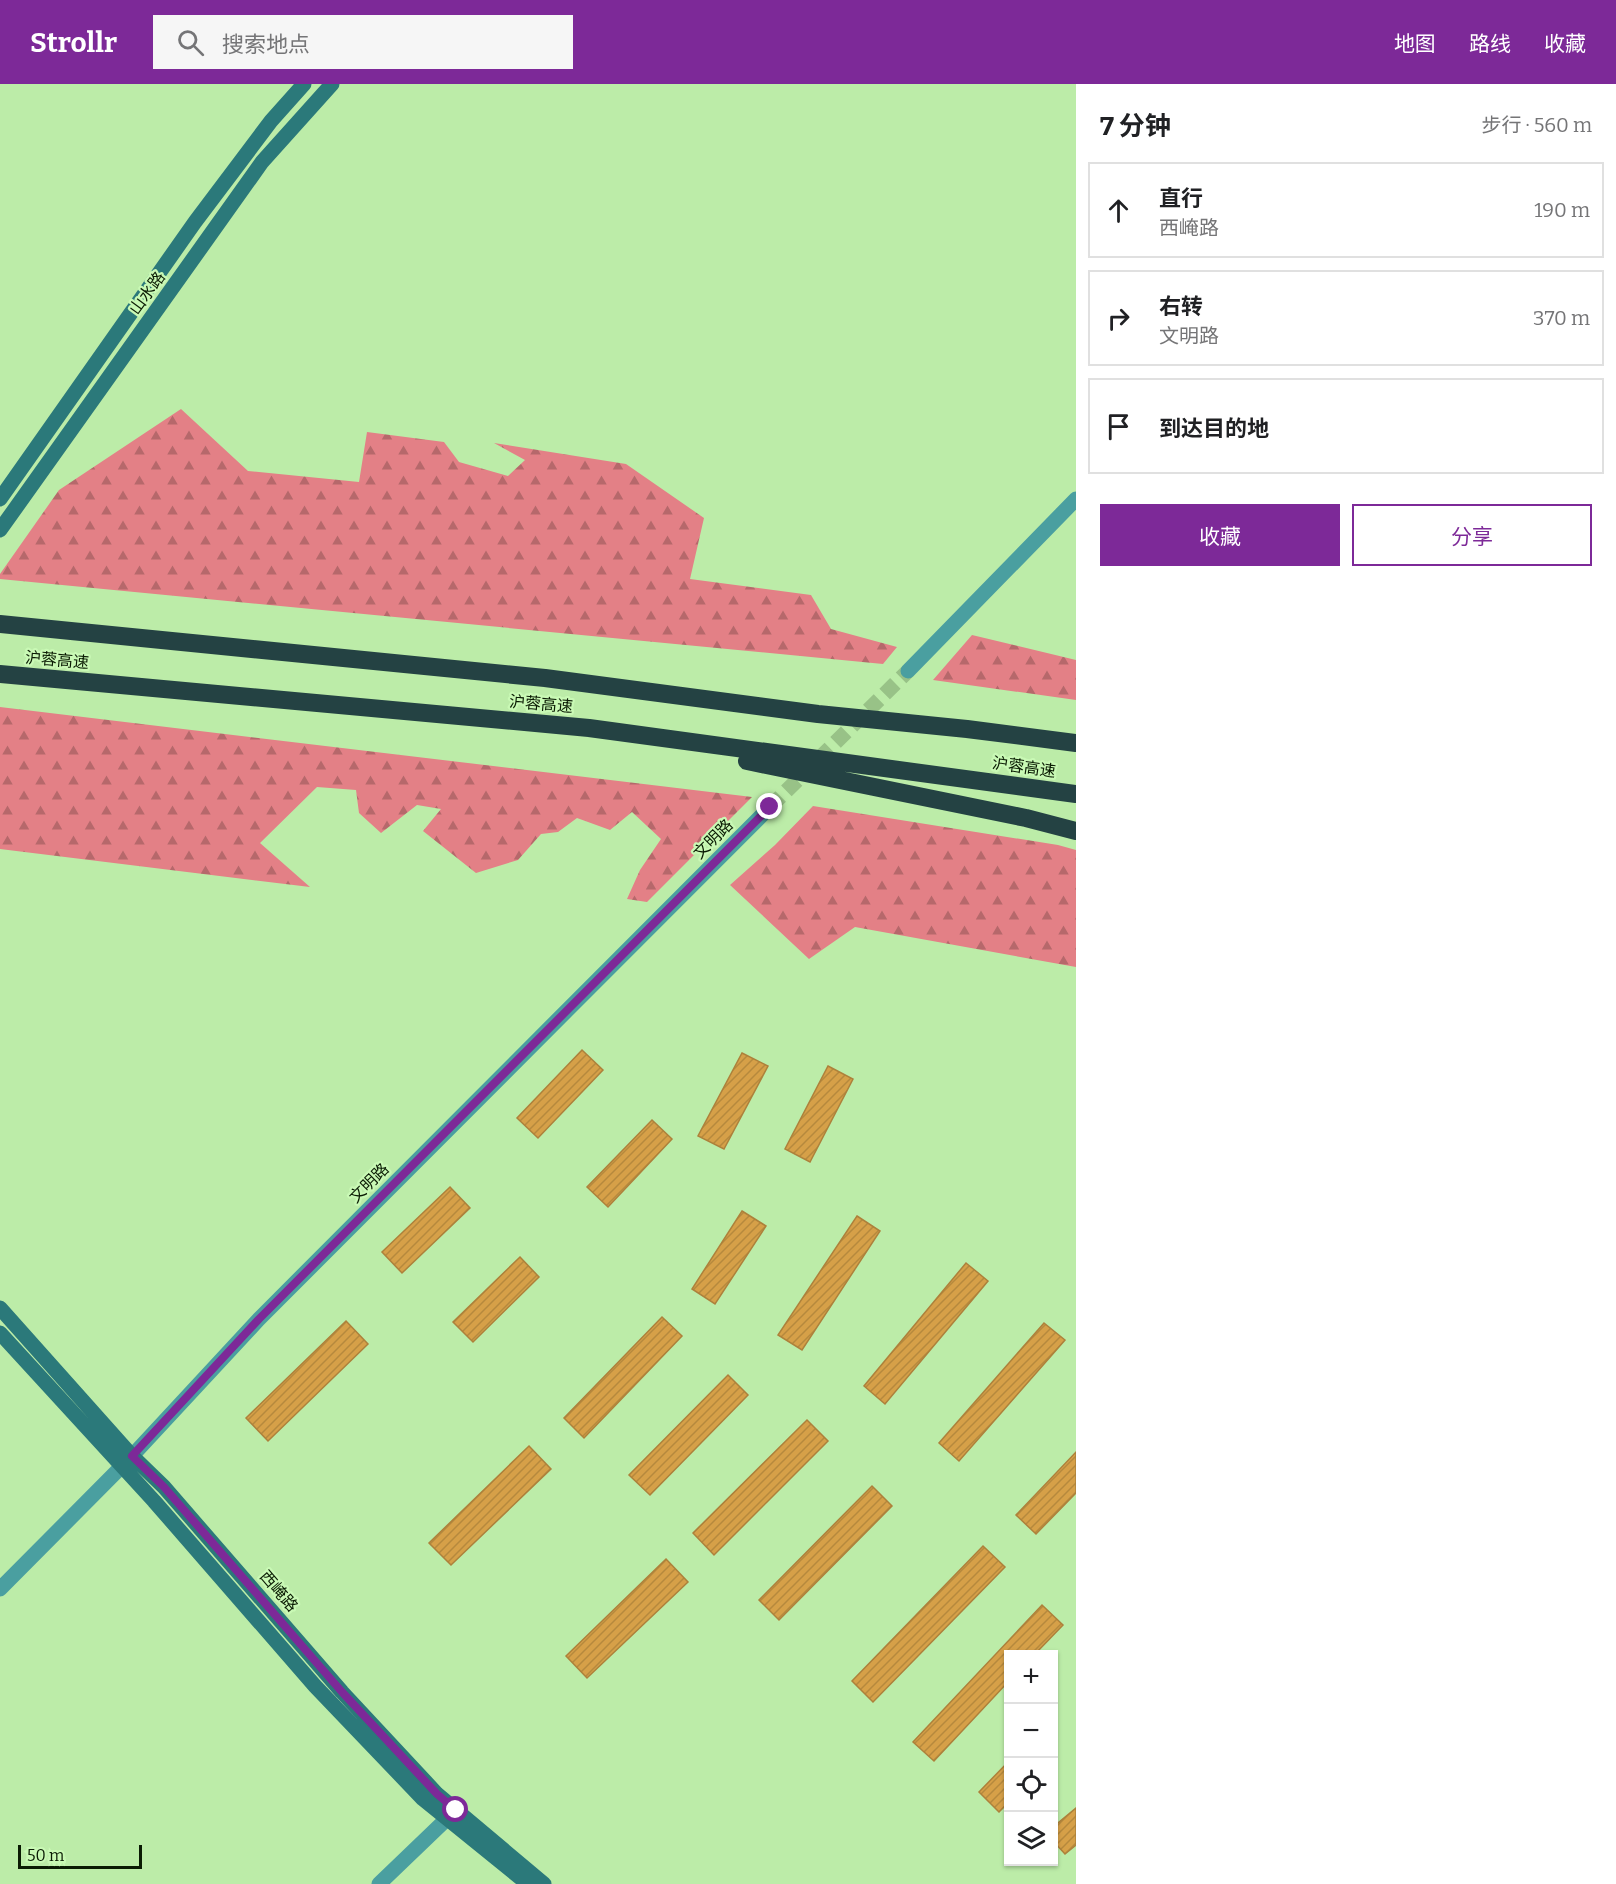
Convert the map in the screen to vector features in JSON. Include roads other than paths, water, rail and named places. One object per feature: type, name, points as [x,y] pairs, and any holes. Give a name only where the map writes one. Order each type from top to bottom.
[{"type":"highway","name":"沪蓉高速","points":[[0,624],[545,678],[818,714],[1076,742]]},
{"type":"highway","name":"沪蓉高速","points":[[0,674],[589,728],[1076,794]]},
{"type":"highway","points":[[589,728],[1026,818],[1076,831]]},
{"type":"street","name":"山水路","points":[[0,499],[195,222],[271,121],[304,84]]},
{"type":"street","name":"山水路","points":[[0,530],[262,162],[332,84]]},
{"type":"street","points":[[908,671],[1076,499]]},
{"type":"street","name":"文明路","points":[[0,1589],[126,1461],[259,1319],[770,807]]},
{"type":"street","points":[[0,1308],[126,1461],[154,1500],[315,1686],[423,1799],[451,1814],[544,1884]]},
{"type":"street","points":[[0,1333],[126,1461]]},
{"type":"street","points":[[379,1884],[451,1814]]},
{"type":"street","points":[[451,1814],[528,1884]]},
{"type":"tunnel","points":[[770,807],[908,671]]}]
